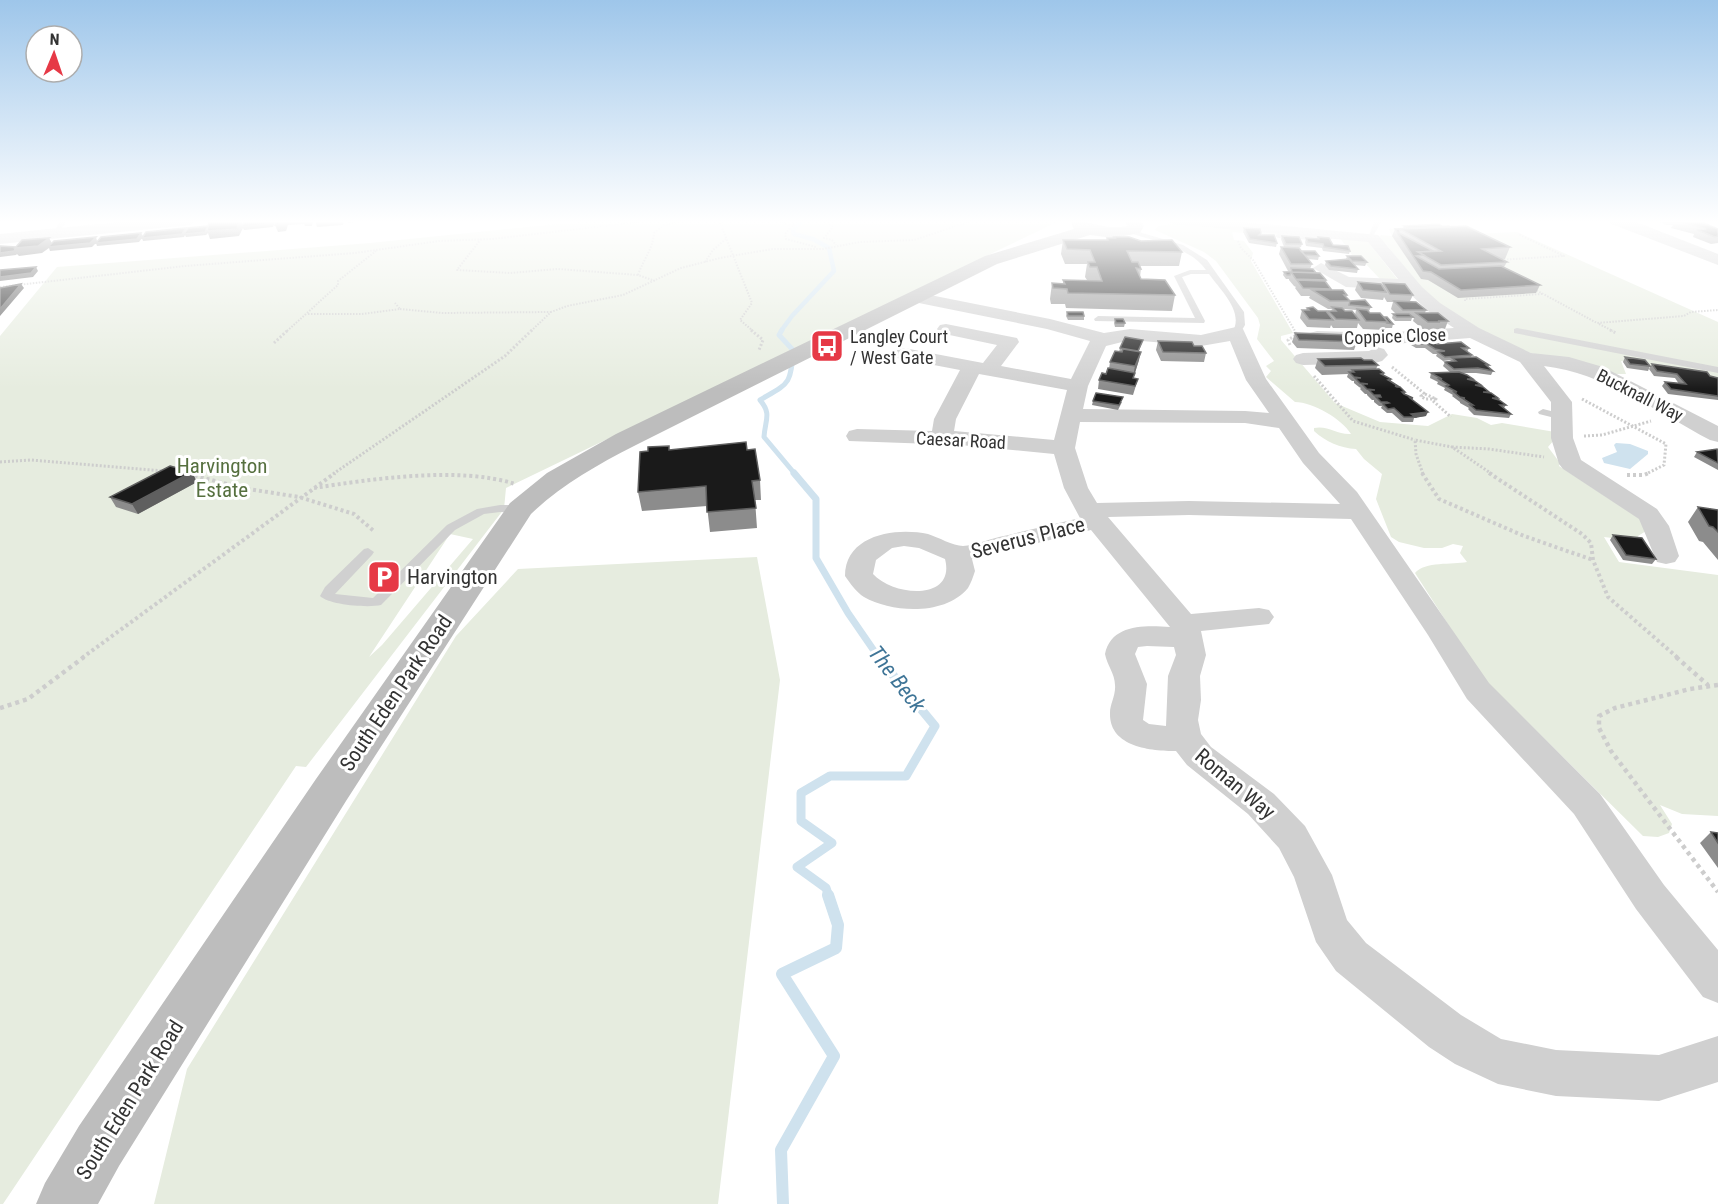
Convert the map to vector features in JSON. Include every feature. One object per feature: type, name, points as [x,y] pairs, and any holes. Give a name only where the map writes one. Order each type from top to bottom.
[{"type":"main road","name":"South Eden Park Road","points":[[66,1204],[99,1146],[521,498],[543,487],[571,468],[959,276]]},
{"type":"street","points":[[1331,276],[1346,289],[1410,285]]},
{"type":"street","name":"Bucknall Way","points":[[1403,276],[1430,303],[1473,332],[1527,358],[1587,368],[1617,381],[1718,435]]},
{"type":"street","points":[[915,297],[1050,324],[1104,339]]},
{"type":"street","points":[[942,438],[945,419],[980,369],[1010,342],[946,329]]},
{"type":"street","name":"Coppice Close","points":[[1316,337],[1361,338],[1473,332]]},
{"type":"street","points":[[1186,633],[1093,516],[1076,488],[1064,448],[1078,386],[1098,342],[1104,339],[1136,335],[1203,341],[1236,333],[1256,380],[1311,458],[1348,497],[1440,631],[1478,691],[1587,804],[1650,897],[1718,983]]},
{"type":"street","points":[[1301,359],[1377,357],[1377,354],[1361,338]]},
{"type":"street","points":[[904,354],[1078,386]]},
{"type":"street","points":[[1527,358],[1562,402],[1556,420],[1569,461],[1653,519],[1666,556]]},
{"type":"street","points":[[1073,415],[1245,417],[1286,422]]},
{"type":"street","name":"Caesar Road","points":[[857,436],[942,438],[1064,448]]},
{"type":"street","name":"Severus Place","points":[[957,555],[1093,516],[1100,510],[1190,508],[1358,512]]},
{"type":"street","points":[[1185,738],[1144,736],[1133,730],[1127,722],[1126,713],[1131,685],[1119,651],[1122,643],[1129,638],[1141,636],[1186,633],[1201,621],[1259,617]]},
{"type":"street","name":"Roman Way","points":[[1186,633],[1191,655],[1184,676],[1185,700],[1182,720],[1185,738],[1199,756],[1261,804],[1292,837],[1313,875],[1330,929],[1351,957],[1445,1031],[1471,1048],[1498,1060],[1556,1073],[1659,1078],[1718,1059]]},
{"type":"lane","points":[[1098,319],[1201,321],[1178,276]]},
{"type":"lane","points":[[1214,276],[1240,312],[1241,325],[1236,333]]},
{"type":"lane","points":[[1518,331],[1718,370]]},
{"type":"lane","points":[[368,552],[330,590],[327,596],[334,599],[376,602],[448,527],[468,517],[521,498]]},
{"type":"path","points":[[0,287],[95,276]]},
{"type":"path","points":[[274,343],[338,285],[338,281],[347,276]]},
{"type":"path","points":[[642,276],[656,281]]},
{"type":"path","points":[[307,314],[362,314],[400,309],[459,313],[551,312],[567,306],[623,295],[665,276]]},
{"type":"path","points":[[743,276],[749,290]]},
{"type":"path","points":[[1263,276],[1293,326],[1296,334],[1288,341],[1342,411],[1353,421],[1415,440],[1452,447],[1489,448],[1569,461]]},
{"type":"path","points":[[1533,289],[1599,323],[1684,316],[1691,312],[1718,310]]},
{"type":"path","points":[[1465,301],[1465,299],[1544,294]]},
{"type":"path","points":[[395,303],[400,309]]},
{"type":"path","points":[[0,708],[28,699],[311,489],[505,356],[551,312]]},
{"type":"path","points":[[1377,357],[1425,394],[1422,397],[1432,400],[1451,417]]},
{"type":"path","points":[[1554,390],[1581,398],[1666,444],[1664,450],[1666,463],[1644,475],[1622,474]]},
{"type":"path","points":[[1556,420],[1584,436],[1604,436],[1629,424],[1671,421],[1668,414],[1673,411]]},
{"type":"path","points":[[1415,440],[1414,448],[1422,469],[1439,499],[1524,536],[1593,560]]},
{"type":"path","points":[[1452,447],[1468,460],[1571,524],[1591,543],[1593,560],[1608,597],[1708,685]]},
{"type":"path","points":[[0,462],[31,460],[171,471]]},
{"type":"path","points":[[182,473],[242,488],[299,498],[354,514],[375,532]]},
{"type":"path","points":[[311,489],[374,479],[454,476],[503,480],[521,498]]},
{"type":"path","points":[[1718,685],[1683,688],[1646,701],[1609,709],[1599,716],[1598,722],[1611,751],[1718,892]]},
{"type":"green space","name":"Harvington Estate","points":[[49,276],[945,276],[506,488],[504,509],[306,767],[296,766],[3,1204],[0,1204],[0,336]],"holes":[[[450,534],[473,539],[382,645],[369,657]]]},
{"type":"green space","points":[[1227,276],[1260,276],[1293,333],[1281,336],[1281,340],[1335,403],[1380,422],[1428,426],[1452,414],[1477,418],[1491,425],[1502,423],[1555,432],[1554,440],[1548,447],[1560,463],[1559,466],[1640,519],[1646,531],[1638,536],[1637,541],[1604,537],[1619,562],[1718,575],[1718,816],[1682,814],[1660,805],[1672,824],[1669,833],[1658,837],[1643,836],[1482,677],[1415,573],[1419,569],[1432,565],[1467,562],[1460,553],[1463,546],[1453,544],[1442,548],[1424,548],[1399,542],[1391,537],[1376,499],[1382,474],[1356,449],[1334,444],[1314,431],[1314,428],[1319,427],[1351,434],[1334,417],[1318,408],[1295,402],[1266,377],[1271,371],[1266,366],[1274,361],[1257,339],[1260,325],[1258,318]]},
{"type":"green space","points":[[1377,276],[1395,276],[1398,280],[1380,279]]},
{"type":"green space","points":[[1411,276],[1616,276],[1718,322],[1718,378],[1621,361],[1626,374],[1614,374],[1519,350],[1483,333],[1427,296]]},
{"type":"green space","points":[[757,557],[780,680],[718,1204],[154,1204],[187,1069],[456,636],[518,569]]},
{"type":"water","points":[[1616,443],[1630,444],[1648,451],[1648,454],[1630,469],[1604,463],[1602,458],[1617,452],[1614,445]]},
{"type":"building","points":[[1100,276],[1140,276],[1141,279],[1165,280],[1175,295],[1068,293],[1067,289],[1053,288],[1052,283],[1065,284],[1063,280],[1102,281]]},
{"type":"building","points":[[1294,276],[1323,276],[1326,280],[1296,279]]},
{"type":"building","points":[[1438,276],[1522,276],[1540,285],[1461,290]]},
{"type":"building","points":[[1297,280],[1325,281],[1331,289],[1303,288]]},
{"type":"building","points":[[1358,282],[1381,284],[1386,292],[1363,290]]},
{"type":"building","points":[[1383,283],[1405,284],[1413,295],[1390,294]]},
{"type":"building","points":[[21,284],[0,309],[0,288]]},
{"type":"building","points":[[1312,290],[1343,290],[1347,295],[1344,295],[1350,301],[1330,301]]},
{"type":"building","points":[[1365,300],[1371,307],[1349,305],[1350,301]]},
{"type":"building","points":[[1394,301],[1416,302],[1426,310],[1403,310]]},
{"type":"building","points":[[1313,307],[1318,311],[1326,311],[1333,320],[1309,319],[1302,310],[1309,310],[1307,308]]},
{"type":"building","points":[[1332,307],[1352,311],[1359,320],[1336,319],[1328,311],[1336,311]]},
{"type":"building","points":[[1357,309],[1380,313],[1388,322],[1366,321]]},
{"type":"building","points":[[1067,312],[1083,312],[1084,316],[1068,316]]},
{"type":"building","points":[[1416,313],[1438,313],[1448,321],[1428,322]]},
{"type":"building","points":[[1393,314],[1409,314],[1413,317],[1397,317]]},
{"type":"building","points":[[1115,319],[1123,319],[1125,323],[1116,323]]},
{"type":"building","points":[[1295,333],[1352,335],[1357,342],[1299,340]]},
{"type":"building","points":[[1125,337],[1143,340],[1138,351],[1120,348]]},
{"type":"building","points":[[1425,337],[1437,344],[1461,342],[1469,348],[1462,348],[1472,355],[1445,357],[1438,352],[1445,351],[1427,344],[1417,344],[1408,338]]},
{"type":"building","points":[[1158,341],[1192,342],[1194,346],[1202,346],[1206,353],[1163,352]]},
{"type":"building","points":[[1123,349],[1141,352],[1135,366],[1110,362],[1115,351],[1122,352]]},
{"type":"building","points":[[1476,357],[1489,365],[1486,365],[1493,371],[1478,368],[1454,369],[1445,362],[1456,361],[1452,358]]},
{"type":"building","points":[[1625,357],[1645,360],[1650,366],[1630,364]]},
{"type":"building","points":[[1318,359],[1372,360],[1378,365],[1325,366]]},
{"type":"building","points":[[1652,364],[1707,372],[1710,376],[1718,378],[1718,396],[1671,389],[1665,382],[1686,384],[1677,374],[1657,371]]},
{"type":"building","points":[[1108,368],[1135,373],[1133,378],[1138,379],[1135,386],[1099,380],[1102,373],[1106,374]]},
{"type":"building","points":[[1379,369],[1384,373],[1381,374],[1391,379],[1388,380],[1400,387],[1405,392],[1402,392],[1404,394],[1413,398],[1410,398],[1428,412],[1411,414],[1415,417],[1404,417],[1394,408],[1388,409],[1383,404],[1389,403],[1381,402],[1376,397],[1381,397],[1380,395],[1374,395],[1369,390],[1375,390],[1367,389],[1362,384],[1368,384],[1360,383],[1355,378],[1361,378],[1354,377],[1349,372]]},
{"type":"building","points":[[1459,372],[1473,379],[1467,379],[1481,385],[1475,385],[1489,392],[1483,392],[1491,393],[1498,398],[1492,398],[1506,405],[1500,405],[1511,414],[1476,410],[1470,405],[1473,405],[1462,398],[1465,398],[1460,397],[1454,392],[1457,392],[1446,386],[1449,385],[1439,379],[1442,379],[1431,373]]},
{"type":"building","points":[[1096,393],[1123,397],[1119,405],[1093,401]]},
{"type":"building","points":[[746,442],[747,450],[755,449],[760,480],[752,481],[756,508],[707,512],[706,486],[638,492],[640,452],[648,451],[648,447],[669,446],[669,450]]},
{"type":"building","points":[[1717,449],[1718,463],[1697,452]]},
{"type":"building","points":[[170,466],[192,472],[132,504],[110,497]]},
{"type":"building","points":[[1698,507],[1718,510],[1718,532],[1709,526]]},
{"type":"building","points":[[1613,535],[1642,538],[1656,559],[1626,555]]},
{"type":"building","points":[[1711,832],[1718,833],[1718,843]]},
{"type":"waterway","name":"The Beck","points":[[781,331],[829,276]]},
{"type":"waterway","name":"The Beck","points":[[782,330],[779,335],[793,350],[789,377],[783,386],[760,400],[767,413],[764,437],[795,474]]},
{"type":"waterway","name":"The Beck","points":[[794,473],[816,499],[816,558],[848,613],[879,658]]},
{"type":"waterway","name":"The Beck","points":[[829,897],[826,888],[797,867],[832,843],[801,821],[801,793],[830,776],[906,776],[935,726],[878,657]]},
{"type":"waterway","name":"The Beck","points":[[783,1204],[781,1150],[834,1056],[782,974],[836,948],[838,925],[828,895]]},
{"type":"place","name":"Langley Court / West Gate","points":[[827,346]]},
{"type":"place","name":"Harvington","points":[[384,577]]}]
